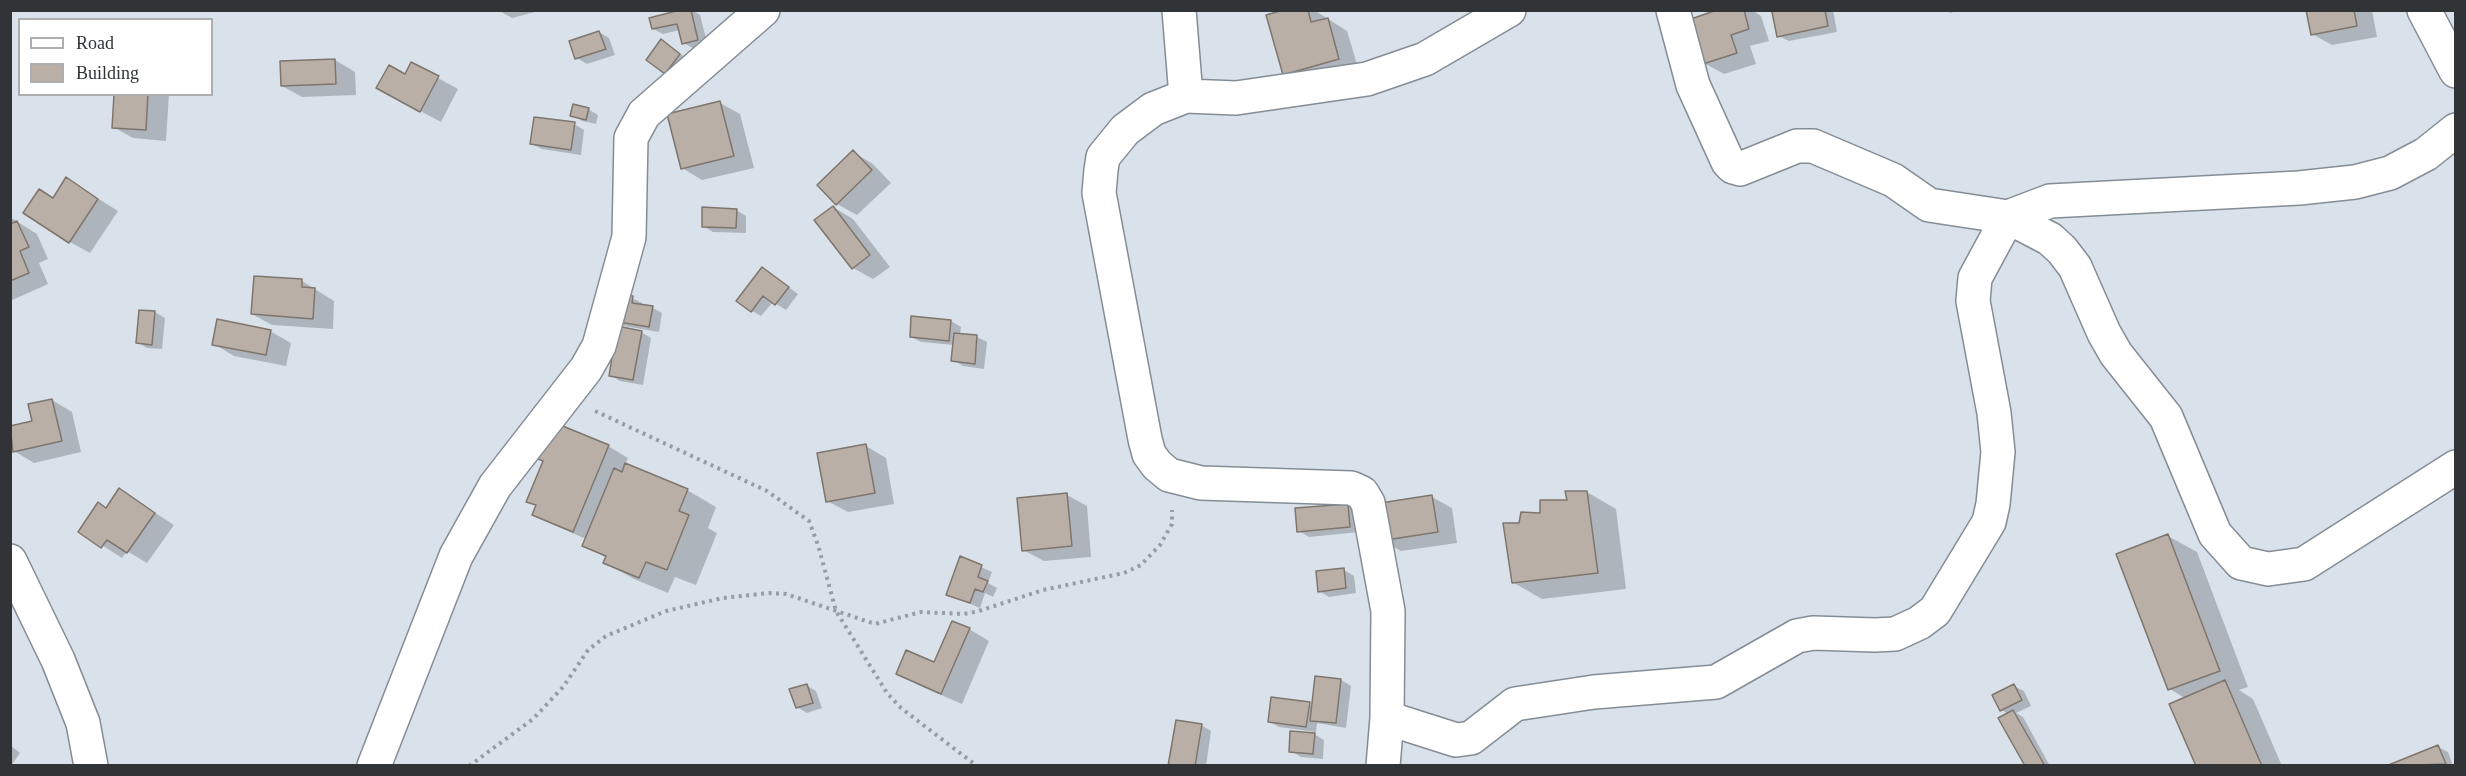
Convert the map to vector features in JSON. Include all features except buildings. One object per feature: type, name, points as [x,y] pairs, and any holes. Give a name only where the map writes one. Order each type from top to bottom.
[{"type":"street","points":[[374,765],[456,556],[495,486],[586,369],[599,346],[629,237],[631,138],[635,130],[644,114],[762,10]]},
{"type":"street","points":[[1179,10],[1186,96]]},
{"type":"street","points":[[1383,765],[1387,718],[1388,611],[1368,503],[1362,493],[1351,488],[1201,483],[1169,475],[1149,454],[1099,193],[1104,157],[1125,130],[1154,109],[1186,96],[1236,98],[1367,79],[1425,59],[1509,10]]},
{"type":"street","points":[[1673,10],[1693,86],[1728,162],[1733,167],[1740,169],[1797,146],[1813,146],[1893,180],[1929,205],[2008,217],[2050,239],[2075,267],[2104,333],[2116,354],[2166,417],[2215,534],[2241,563],[2268,569],[2304,564],[2456,467]]},
{"type":"street","points":[[2424,10],[2456,71]]},
{"type":"street","points":[[1387,718],[1456,740],[1471,738],[1515,704],[1594,692],[1716,682],[1797,636],[1813,633],[1895,634],[1919,623],[1935,611],[1989,522],[1993,504],[1998,452],[1995,423],[1972,300],[1975,278],[2008,217],[2050,201],[2355,182],[2390,173],[2426,154],[2456,130]]},
{"type":"street","points":[[10,561],[58,660],[83,723],[91,765]]},
{"type":"path","points":[[564,397],[767,491],[809,521],[836,611],[887,693],[901,708],[977,765]]},
{"type":"path","points":[[469,765],[533,719],[563,687],[588,650],[606,636],[666,610],[742,595],[786,594],[874,624],[921,612],[964,614],[1044,590],[1124,573],[1141,565],[1150,556],[1160,545],[1172,524],[1169,475]]}]
